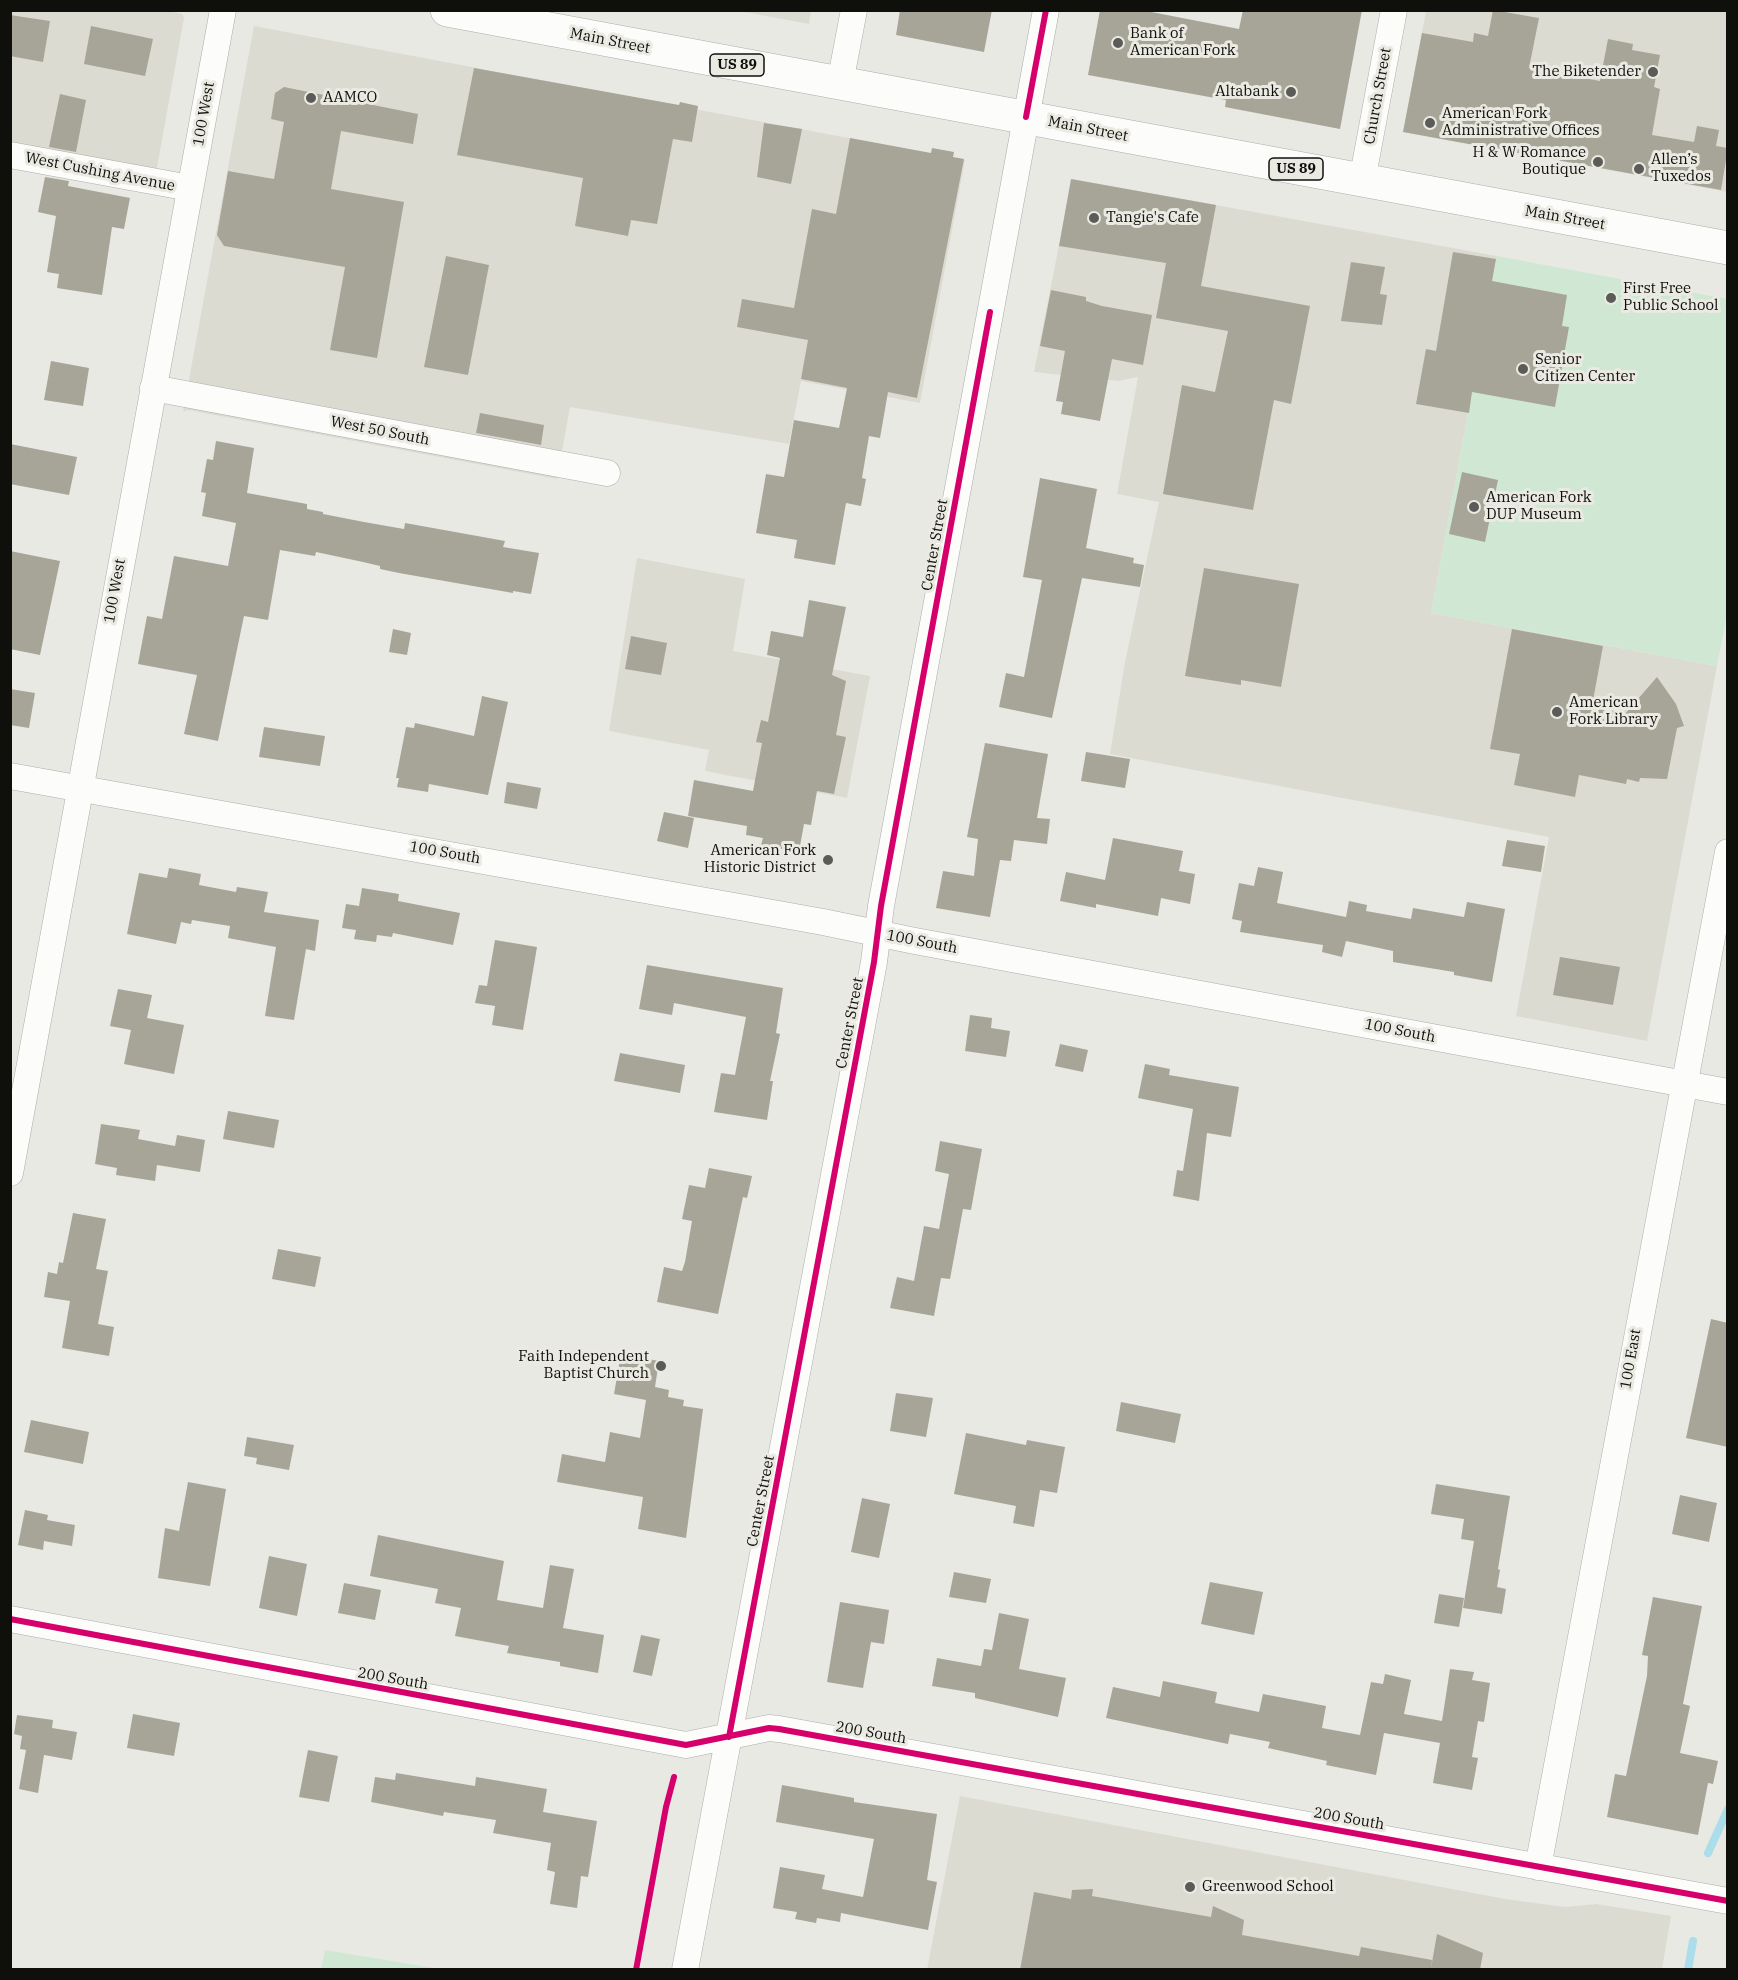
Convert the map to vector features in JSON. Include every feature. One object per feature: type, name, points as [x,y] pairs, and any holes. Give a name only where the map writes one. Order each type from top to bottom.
[{"type":"main road","name":"Main Street","points":[[447,10],[1728,248]]},
{"type":"street","name":"100 West","points":[[10,1173],[223,10]]},
{"type":"street","points":[[840,83],[854,10]]},
{"type":"street","name":"Center Street","points":[[685,1970],[878,933],[1046,10]]},
{"type":"street","name":"Church Street","points":[[1362,181],[1394,10]]},
{"type":"street","name":"West Cushing Avenue","points":[[10,155],[190,188]]},
{"type":"street","name":"West 50 South","points":[[153,388],[607,473]]},
{"type":"street","name":"100 South","points":[[10,776],[878,933],[1728,1092]]},
{"type":"street","name":"100 East","points":[[1538,1867],[1728,852]]},
{"type":"street","name":"200 South","points":[[10,1619],[686,1745],[769,1728],[779,1729],[1728,1901]]},
{"type":"shaded area","points":[[164,10],[182,14],[184,18],[154,184],[11,157],[10,11]]},
{"type":"shaded area","points":[[811,10],[809,24],[739,11]]},
{"type":"shaded area","points":[[1426,11],[1727,11],[1727,192],[1403,132]]},
{"type":"shaded area","points":[[254,26],[965,160],[920,403],[801,381],[789,444],[570,407],[557,479],[188,410],[183,412]]},
{"type":"shaded area","points":[[1072,179],[1497,256],[1431,613],[1717,666],[1647,1041],[1516,1016],[1549,837],[1110,754],[1125,662],[1159,502],[1117,494],[1138,377],[1118,381],[1034,372]]},
{"type":"shaded area","points":[[637,558],[745,579],[733,651],[870,676],[847,798],[705,771],[709,750],[609,731]]},
{"type":"shaded area","name":"Greenwood School","points":[[960,1796],[1505,1899],[1565,1907],[1596,1904],[1671,1916],[1662,1969],[927,1970]]},
{"type":"green space","points":[[1497,256],[1727,299],[1728,609],[1717,666],[1431,613]]},
{"type":"green space","points":[[325,1950],[362,1956],[440,1969],[321,1969]]},
{"type":"building","points":[[900,10],[992,10],[984,52],[896,35]]},
{"type":"building","points":[[1100,10],[1141,10],[1239,29],[1243,10],[1362,10],[1340,129],[1225,107],[1226,100],[1088,75]]},
{"type":"building","points":[[1493,10],[1539,18],[1529,68],[1600,81],[1608,39],[1633,44],[1632,50],[1660,55],[1654,87],[1660,89],[1652,135],[1694,142],[1697,126],[1719,130],[1716,146],[1728,148],[1721,190],[1403,132],[1422,33],[1473,42],[1474,33],[1488,36]]},
{"type":"building","points":[[10,15],[50,21],[43,62],[10,56]]},
{"type":"building","points":[[91,26],[153,39],[145,76],[84,64]]},
{"type":"building","points":[[474,68],[679,105],[680,102],[698,106],[692,142],[673,139],[657,224],[631,220],[628,236],[575,226],[583,178],[457,155]]},
{"type":"building","points":[[284,87],[418,114],[413,144],[341,131],[331,189],[404,202],[377,358],[330,350],[345,267],[224,246],[217,235],[228,171],[274,179],[284,122],[271,119],[275,93]]},
{"type":"building","points":[[60,94],[86,100],[76,152],[49,147]]},
{"type":"building","points":[[764,123],[802,129],[791,184],[757,177]]},
{"type":"building","points":[[850,138],[931,153],[932,148],[954,152],[953,157],[964,159],[917,398],[888,392],[880,438],[869,436],[862,478],[866,479],[861,506],[846,503],[835,565],[794,558],[797,540],[756,533],[766,474],[784,477],[794,420],[839,428],[847,388],[801,379],[808,340],[737,327],[742,299],[794,308],[812,209],[836,214]]},
{"type":"building","points":[[45,177],[69,181],[68,186],[130,198],[124,229],[112,227],[102,295],[57,288],[59,274],[47,272],[56,216],[38,212]]},
{"type":"building","points":[[1071,179],[1216,205],[1201,286],[1310,306],[1291,404],[1274,400],[1253,510],[1163,494],[1182,385],[1215,392],[1228,331],[1156,318],[1166,263],[1059,246]]},
{"type":"building","points":[[1453,252],[1496,259],[1492,281],[1567,295],[1562,326],[1569,327],[1555,407],[1472,392],[1469,413],[1416,404],[1426,349],[1436,351]]},
{"type":"building","points":[[446,256],[489,265],[468,375],[424,367]]},
{"type":"building","points":[[1351,262],[1385,267],[1380,294],[1387,295],[1382,325],[1341,321]]},
{"type":"building","points":[[1051,290],[1086,297],[1086,301],[1102,306],[1152,315],[1143,365],[1112,359],[1100,421],[1061,414],[1063,402],[1056,401],[1065,351],[1040,346]]},
{"type":"building","points":[[51,361],[89,368],[83,406],[44,400]]},
{"type":"building","points":[[480,413],[544,425],[541,445],[476,433]]},
{"type":"building","points":[[216,441],[254,448],[247,493],[307,504],[307,509],[323,512],[323,514],[404,529],[405,523],[505,541],[503,547],[539,553],[531,594],[513,591],[513,593],[399,573],[380,569],[380,566],[316,552],[315,556],[280,550],[268,620],[244,616],[218,741],[184,734],[197,675],[138,664],[147,616],[162,619],[174,556],[228,566],[236,523],[202,516],[206,493],[201,492],[207,459],[213,460]]},
{"type":"building","points":[[10,444],[77,457],[69,495],[10,484]]},
{"type":"building","name":"American Fork DUP Museum","points":[[1462,472],[1498,480],[1485,542],[1449,534]]},
{"type":"building","points":[[1040,478],[1097,489],[1086,548],[1134,558],[1133,563],[1144,565],[1140,587],[1082,578],[1052,718],[999,707],[1006,673],[1024,677],[1042,580],[1023,577]]},
{"type":"building","points":[[10,551],[60,561],[40,655],[10,649]]},
{"type":"building","points":[[1204,568],[1299,584],[1281,687],[1241,680],[1241,685],[1185,676]]},
{"type":"building","points":[[809,600],[846,607],[832,675],[846,681],[836,735],[846,737],[834,794],[817,791],[811,825],[804,824],[800,846],[788,843],[787,850],[761,845],[763,838],[746,835],[747,826],[688,816],[694,780],[753,791],[762,743],[756,742],[761,720],[768,722],[780,658],[767,655],[771,631],[803,637]]},
{"type":"building","points":[[393,629],[411,633],[407,655],[389,652]]},
{"type":"building","name":"American Fork Library","points":[[1512,629],[1603,646],[1592,706],[1625,714],[1657,677],[1676,704],[1684,726],[1677,728],[1667,779],[1640,778],[1639,782],[1627,779],[1626,784],[1579,775],[1575,797],[1514,785],[1520,754],[1490,749]]},
{"type":"building","points":[[631,636],[667,643],[661,675],[625,669]]},
{"type":"building","points":[[10,689],[35,693],[29,728],[10,725]]},
{"type":"building","points":[[482,696],[508,702],[488,795],[429,784],[428,792],[397,787],[399,778],[396,778],[406,727],[414,728],[415,723],[474,736]]},
{"type":"building","points":[[264,727],[325,736],[320,766],[259,757]]},
{"type":"building","points":[[985,743],[1048,754],[1037,818],[1050,819],[1047,844],[1014,840],[1011,861],[1000,860],[990,917],[936,908],[943,871],[974,876],[978,839],[967,837]]},
{"type":"building","points":[[1086,752],[1130,759],[1125,788],[1081,781]]},
{"type":"building","points":[[507,782],[541,788],[537,809],[504,803]]},
{"type":"building","points":[[664,812],[694,818],[688,848],[657,841]]},
{"type":"building","points":[[1113,838],[1183,851],[1179,871],[1195,874],[1190,904],[1161,898],[1158,916],[1096,904],[1096,908],[1060,901],[1066,872],[1105,880]]},
{"type":"building","points":[[1507,840],[1545,846],[1541,872],[1502,866]]},
{"type":"building","points":[[1258,867],[1283,872],[1277,903],[1346,917],[1349,901],[1367,905],[1366,911],[1411,919],[1413,908],[1464,917],[1467,902],[1505,909],[1492,982],[1454,975],[1454,972],[1393,962],[1393,951],[1346,941],[1342,957],[1322,952],[1323,945],[1240,932],[1242,921],[1232,919],[1239,883],[1254,886]]},
{"type":"building","points":[[169,868],[201,874],[199,885],[236,892],[237,887],[268,892],[264,912],[319,920],[315,951],[306,949],[294,1020],[265,1016],[276,947],[228,938],[230,926],[192,920],[191,924],[181,922],[176,944],[127,934],[139,873],[167,878]]},
{"type":"building","points":[[362,888],[399,894],[398,901],[460,913],[453,945],[393,933],[392,937],[377,935],[376,942],[354,939],[356,930],[342,928],[346,904],[359,906]]},
{"type":"building","points":[[495,940],[537,947],[523,1030],[492,1025],[495,1006],[475,1003],[479,985],[487,986]]},
{"type":"building","points":[[1560,957],[1620,967],[1613,1005],[1553,995]]},
{"type":"building","points":[[647,965],[783,988],[776,1033],[780,1034],[770,1081],[773,1081],[767,1120],[714,1112],[721,1073],[735,1075],[746,1017],[674,1003],[672,1015],[639,1009]]},
{"type":"building","points":[[118,989],[152,995],[147,1018],[184,1025],[174,1074],[124,1064],[131,1030],[110,1026]]},
{"type":"building","points":[[970,1015],[992,1018],[991,1028],[1010,1031],[1006,1057],[965,1051]]},
{"type":"building","points":[[1060,1044],[1088,1050],[1083,1072],[1055,1066]]},
{"type":"building","points":[[620,1053],[685,1065],[680,1093],[614,1081]]},
{"type":"building","points":[[1145,1064],[1170,1069],[1169,1075],[1239,1087],[1231,1137],[1207,1133],[1199,1201],[1173,1196],[1177,1170],[1183,1171],[1193,1109],[1138,1098]]},
{"type":"building","points":[[228,1111],[279,1120],[274,1148],[223,1139]]},
{"type":"building","points":[[101,1124],[140,1130],[138,1139],[175,1146],[177,1135],[205,1140],[200,1172],[157,1165],[155,1181],[116,1175],[117,1168],[95,1164]]},
{"type":"building","points":[[940,1141],[982,1149],[971,1210],[963,1209],[950,1279],[941,1278],[934,1316],[890,1308],[897,1277],[914,1281],[924,1226],[939,1229],[949,1174],[935,1171]]},
{"type":"building","points":[[709,1168],[752,1176],[747,1198],[743,1197],[718,1314],[657,1302],[664,1267],[682,1271],[685,1262],[692,1221],[682,1219],[689,1185],[705,1188]]},
{"type":"building","points":[[73,1213],[106,1219],[96,1269],[108,1271],[98,1324],[114,1327],[109,1356],[62,1348],[70,1301],[44,1297],[48,1272],[57,1274],[59,1262],[63,1263]]},
{"type":"building","points":[[278,1249],[321,1257],[315,1287],[272,1279]]},
{"type":"building","points":[[1711,1319],[1728,1323],[1728,1447],[1686,1438]]},
{"type":"building","points":[[621,1354],[659,1361],[655,1387],[669,1390],[668,1397],[684,1400],[683,1406],[703,1409],[686,1538],[638,1529],[643,1497],[557,1482],[562,1454],[605,1462],[610,1432],[640,1438],[646,1400],[614,1394]]},
{"type":"building","points":[[896,1393],[933,1398],[926,1437],[890,1431]]},
{"type":"building","points":[[1121,1402],[1181,1414],[1175,1443],[1116,1431]]},
{"type":"building","points":[[31,1420],[89,1432],[83,1464],[24,1452]]},
{"type":"building","points":[[966,1433],[1026,1445],[1027,1440],[1065,1447],[1057,1493],[1040,1490],[1034,1527],[1013,1523],[1016,1506],[954,1494]]},
{"type":"building","points":[[247,1437],[294,1445],[289,1470],[256,1464],[257,1458],[244,1456]]},
{"type":"building","points":[[188,1482],[226,1489],[210,1586],[158,1578],[165,1528],[179,1531]]},
{"type":"building","points":[[1436,1484],[1510,1496],[1498,1569],[1500,1570],[1497,1587],[1506,1589],[1502,1614],[1463,1608],[1474,1541],[1461,1539],[1464,1519],[1431,1514]]},
{"type":"building","points":[[1680,1495],[1717,1503],[1709,1542],[1672,1534]]},
{"type":"building","points":[[862,1498],[890,1504],[879,1558],[851,1552]]},
{"type":"building","points":[[25,1510],[48,1515],[47,1520],[75,1525],[72,1546],[44,1541],[43,1550],[18,1545]]},
{"type":"building","points":[[378,1535],[504,1561],[497,1600],[543,1608],[550,1565],[574,1569],[563,1628],[604,1635],[598,1673],[560,1666],[560,1662],[507,1653],[509,1646],[455,1636],[461,1608],[435,1603],[438,1589],[370,1576]]},
{"type":"building","points":[[269,1556],[307,1564],[297,1616],[259,1608]]},
{"type":"building","points":[[954,1572],[991,1579],[986,1603],[949,1597]]},
{"type":"building","points":[[1210,1582],[1263,1592],[1254,1635],[1201,1624]]},
{"type":"building","points":[[344,1583],[381,1590],[375,1620],[338,1613]]},
{"type":"building","points":[[1439,1594],[1464,1598],[1459,1627],[1434,1623]]},
{"type":"building","points":[[1653,1597],[1702,1606],[1683,1704],[1690,1706],[1680,1753],[1718,1761],[1713,1784],[1708,1783],[1698,1835],[1607,1817],[1615,1774],[1626,1776],[1647,1676],[1648,1656],[1642,1655]]},
{"type":"building","points":[[840,1602],[889,1610],[884,1644],[871,1642],[863,1688],[827,1682]]},
{"type":"building","points":[[999,1613],[1029,1619],[1019,1669],[1066,1678],[1058,1717],[975,1698],[975,1693],[932,1686],[937,1658],[981,1666],[984,1649],[992,1650]]},
{"type":"building","points":[[641,1635],[660,1639],[652,1676],[633,1672]]},
{"type":"building","points":[[1450,1669],[1474,1672],[1472,1680],[1490,1683],[1484,1722],[1478,1721],[1472,1757],[1478,1758],[1472,1790],[1433,1783],[1440,1743],[1384,1733],[1376,1775],[1326,1765],[1327,1761],[1268,1748],[1270,1742],[1230,1734],[1228,1744],[1106,1718],[1113,1687],[1160,1697],[1163,1681],[1217,1692],[1215,1703],[1259,1712],[1263,1694],[1326,1706],[1322,1728],[1360,1735],[1371,1682],[1383,1684],[1385,1674],[1411,1680],[1404,1714],[1442,1721]]},
{"type":"building","points":[[133,1714],[180,1723],[174,1756],[127,1748]]},
{"type":"building","points":[[17,1715],[53,1720],[52,1728],[77,1732],[72,1760],[44,1755],[38,1793],[19,1789],[26,1750],[20,1749],[22,1736],[14,1734]]},
{"type":"building","points":[[308,1750],[338,1756],[329,1802],[299,1797]]},
{"type":"building","points":[[396,1773],[475,1786],[476,1777],[547,1789],[543,1812],[597,1821],[588,1877],[581,1876],[577,1908],[550,1904],[555,1872],[547,1870],[551,1843],[493,1833],[496,1820],[444,1812],[443,1816],[371,1802],[375,1777],[395,1780]]},
{"type":"building","points":[[782,1785],[854,1798],[854,1802],[937,1814],[927,1880],[937,1882],[928,1930],[841,1913],[840,1922],[817,1918],[816,1923],[795,1919],[797,1912],[773,1908],[780,1867],[825,1875],[822,1889],[863,1897],[874,1839],[776,1822]]},
{"type":"building","points":[[1093,1889],[1092,1896],[1211,1917],[1213,1906],[1244,1920],[1242,1935],[1359,1956],[1361,1947],[1432,1960],[1431,1968],[1437,1934],[1483,1953],[1480,1970],[1020,1970],[1034,1892],[1071,1899],[1072,1890]]},
{"type":"waterway","points":[[1708,1853],[1728,1809]]},
{"type":"waterway","points":[[1688,1970],[1693,1941]]},
{"type":"cycle path","points":[[1026,117],[1046,10]]},
{"type":"cycle path","points":[[729,1737],[874,962],[881,906],[990,312]]},
{"type":"cycle path","points":[[10,1619],[686,1745],[769,1728],[779,1729],[1728,1901]]},
{"type":"cycle path","points":[[636,1970],[666,1807],[674,1777]]},
{"type":"place","name":"Bank of American Fork","points":[[1118,43]]},
{"type":"place","name":"The Biketender","points":[[1653,72]]},
{"type":"place","name":"Altabank","points":[[1291,92]]},
{"type":"place","name":"AAMCO","points":[[311,98]]},
{"type":"place","name":"American Fork Administrative Offices","points":[[1430,123]]},
{"type":"place","name":"H & W Romance Boutique","points":[[1598,162]]},
{"type":"place","name":"Allen’s Tuxedos","points":[[1639,169]]},
{"type":"place","name":"Tangie's Cafe","points":[[1094,218]]},
{"type":"place","name":"First Free Public School","points":[[1611,298]]},
{"type":"place","name":"Senior Citizen Center","points":[[1523,369]]},
{"type":"place","name":"American Fork DUP Museum","points":[[1474,507]]},
{"type":"place","name":"American Fork Library","points":[[1557,712]]},
{"type":"place","name":"American Fork Historic District","points":[[828,860]]},
{"type":"place","name":"Faith Independent Baptist Church","points":[[661,1366]]},
{"type":"place","name":"Greenwood School","points":[[1190,1887]]}]
